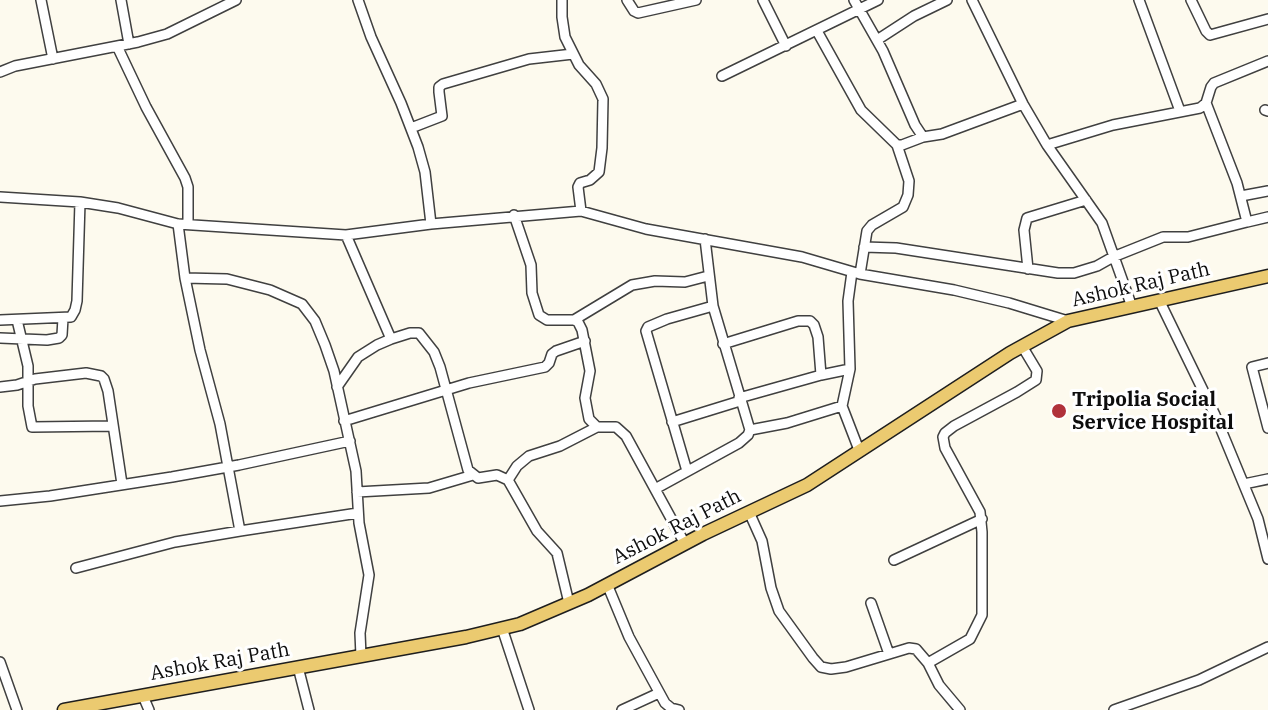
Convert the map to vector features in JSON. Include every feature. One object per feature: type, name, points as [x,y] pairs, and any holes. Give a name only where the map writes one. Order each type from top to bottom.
[{"type":"main road","name":"Ashok Raj Path","points":[[64,710],[361,656],[520,624],[569,603],[807,485],[1022,346],[1068,321],[1268,276]]},
{"type":"street","points":[[41,0],[53,59]]},
{"type":"street","points":[[121,0],[129,44]]},
{"type":"street","points":[[0,72],[15,66],[129,44],[167,34],[223,3],[236,0]]},
{"type":"street","points":[[358,0],[370,37],[411,128],[425,172],[431,224]]},
{"type":"street","points":[[562,0],[563,28],[573,54],[582,70],[596,84],[603,99],[602,148],[598,172],[590,180],[580,183],[578,187],[581,211]]},
{"type":"street","points":[[627,0],[638,13],[696,0]]},
{"type":"street","points":[[763,0],[786,46]]},
{"type":"street","points":[[854,0],[893,72],[915,125],[924,137]]},
{"type":"street","points":[[722,76],[878,0]]},
{"type":"street","points":[[877,40],[914,16],[947,0]]},
{"type":"street","points":[[972,0],[1023,104],[1047,145],[1102,223],[1132,307]]},
{"type":"street","points":[[1139,0],[1180,111]]},
{"type":"street","points":[[1191,0],[1206,32],[1210,35],[1268,19]]},
{"type":"street","points":[[817,31],[861,110],[897,145],[909,181],[908,195],[903,207],[872,225],[867,231],[848,301],[850,369],[842,406],[859,450]]},
{"type":"street","points":[[117,46],[140,96],[188,187],[183,224],[185,278],[200,350],[220,424],[240,531]]},
{"type":"street","points":[[411,128],[442,116],[439,87],[443,84],[529,59],[573,54]]},
{"type":"street","points":[[1246,222],[1241,196],[1206,104],[1214,83],[1268,61]]},
{"type":"street","points":[[897,145],[942,134],[1023,104]]},
{"type":"street","points":[[1047,145],[1113,125],[1200,108],[1206,104]]},
{"type":"street","points":[[1241,196],[1268,191]]},
{"type":"street","points":[[0,197],[80,202],[118,208],[183,224],[346,235],[514,215],[581,211],[646,229],[802,257],[856,273],[954,290],[1009,303],[1068,321]]},
{"type":"street","points":[[1028,268],[1024,230],[1028,218],[1086,200]]},
{"type":"street","points":[[0,320],[71,317],[77,301],[80,202]]},
{"type":"street","points":[[514,215],[531,265],[532,293],[539,315],[547,320],[574,320],[632,285],[655,281],[685,282],[708,276]]},
{"type":"street","points":[[864,247],[896,248],[1058,273],[1074,273],[1097,266],[1113,257],[1163,237],[1188,237],[1268,216]]},
{"type":"street","points":[[346,235],[391,339]]},
{"type":"street","points":[[655,489],[739,443],[750,430],[739,400],[713,306],[705,239]]},
{"type":"street","points":[[185,278],[237,281],[276,292],[302,304],[310,314],[325,345],[355,461],[358,513],[369,575],[360,633],[361,656]]},
{"type":"street","points":[[1159,300],[1215,414],[1258,519],[1268,559]]},
{"type":"street","points":[[687,471],[646,331],[648,327],[667,318],[713,306]]},
{"type":"street","points":[[0,338],[59,338],[62,335],[63,318]]},
{"type":"street","points":[[17,320],[29,381],[28,406],[32,427],[113,426]]},
{"type":"street","points":[[574,320],[578,322],[582,330],[590,371],[585,388],[587,412],[591,424],[597,427],[616,427],[621,430],[685,544]]},
{"type":"street","points":[[723,344],[798,321],[810,321],[818,337],[821,375]]},
{"type":"street","points":[[337,387],[358,357],[391,339],[410,333],[419,333],[434,352],[448,391],[466,463],[473,475],[478,478],[497,475],[508,480],[537,531],[557,553],[569,603]]},
{"type":"street","points":[[344,421],[469,383],[545,367],[556,351],[585,341]]},
{"type":"street","points":[[928,663],[970,639],[982,615],[982,519],[975,501],[945,448],[943,437],[954,426],[1017,393],[1036,380],[1037,371],[1022,346]]},
{"type":"street","points":[[1268,363],[1252,366],[1268,428]]},
{"type":"street","points":[[672,422],[821,375],[850,369]]},
{"type":"street","points":[[0,387],[86,373],[101,376],[107,386],[122,484]]},
{"type":"street","points":[[750,430],[787,423],[842,406]]},
{"type":"street","points":[[508,480],[517,466],[529,456],[560,446],[597,427]]},
{"type":"street","points":[[0,501],[50,496],[227,467],[350,441]]},
{"type":"street","points":[[357,492],[429,488],[473,475]]},
{"type":"street","points":[[1244,484],[1268,478]]},
{"type":"street","points":[[749,512],[762,541],[771,588],[779,611],[821,667],[831,669],[846,667],[909,648],[916,649],[928,663],[939,686],[960,710]]},
{"type":"street","points":[[76,568],[175,542],[358,513]]},
{"type":"street","points":[[894,560],[982,519]]},
{"type":"street","points":[[607,584],[629,637],[665,703],[679,710],[690,709]]},
{"type":"street","points":[[871,603],[889,654]]},
{"type":"street","points":[[502,628],[529,710]]},
{"type":"street","points":[[1114,710],[1199,680],[1268,647]]},
{"type":"street","points":[[0,662],[17,710]]},
{"type":"street","points":[[298,667],[309,710]]},
{"type":"street","points":[[622,710],[659,693]]},
{"type":"street","points":[[143,696],[149,710]]},
{"type":"place","name":"Tripolia Social Service Hospital","points":[[1059,411]]}]
